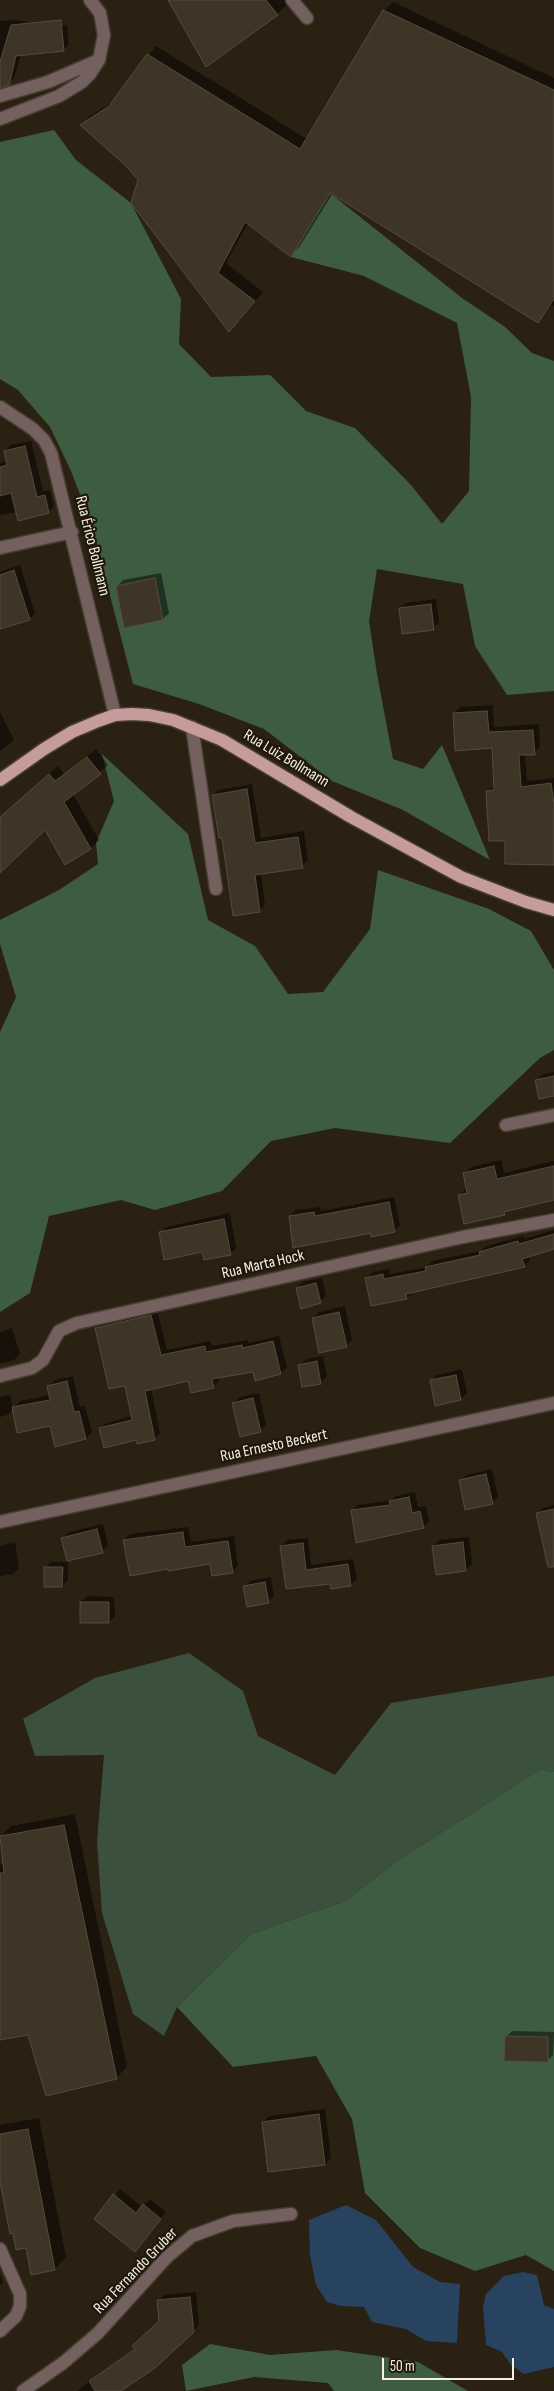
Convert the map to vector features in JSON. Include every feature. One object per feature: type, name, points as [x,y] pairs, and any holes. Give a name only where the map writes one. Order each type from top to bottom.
[{"type":"main road","name":"Rua Luiz Bollmann","points":[[0,780],[72,732],[115,715],[150,715],[192,727],[222,740],[350,817],[461,877],[526,902],[554,910]]},
{"type":"street","points":[[0,118],[45,103],[70,90],[90,74],[99,60],[104,35],[100,14],[90,0]]},
{"type":"street","points":[[292,0],[306,18]]},
{"type":"street","points":[[0,96],[48,82],[99,60]]},
{"type":"street","name":"Rua Érico Bollmann","points":[[0,407],[33,429],[44,440],[56,468],[115,715]]},
{"type":"street","points":[[0,548],[72,532]]},
{"type":"street","points":[[192,727],[216,889]]},
{"type":"street","points":[[506,1126],[554,1115]]},
{"type":"street","name":"Rua Marta Hock","points":[[0,1376],[32,1368],[38,1364],[43,1360],[60,1331],[77,1323],[462,1237],[554,1220]]},
{"type":"street","name":"Rua Ernesto Beckert","points":[[0,1522],[554,1403]]},
{"type":"street","name":"Rua Fernando Gruber","points":[[23,2391],[63,2363],[98,2333],[167,2257],[192,2236],[233,2221],[291,2214]]},
{"type":"street","points":[[0,2249],[20,2294],[20,2306],[16,2316],[0,2332]]},
{"type":"green space","points":[[54,130],[76,160],[131,203],[181,299],[179,344],[211,377],[270,375],[306,411],[355,428],[411,485],[442,524],[469,491],[471,397],[457,323],[364,276],[291,257],[330,193],[462,298],[505,327],[532,353],[554,361],[554,691],[507,695],[475,646],[463,584],[377,569],[369,621],[393,759],[423,769],[442,745],[490,860],[403,810],[332,781],[264,729],[199,704],[133,684],[92,526],[71,471],[50,427],[18,390],[0,379],[0,142]]},
{"type":"green space","points":[[102,754],[188,834],[208,920],[255,946],[288,994],[323,992],[370,929],[378,870],[489,909],[531,931],[554,970],[554,1050],[540,1058],[450,1143],[335,1128],[271,1141],[222,1191],[155,1210],[121,1200],[49,1216],[30,1293],[0,1312],[0,1032],[16,997],[0,944],[0,920],[59,890],[98,864],[96,843],[114,801]]},
{"type":"green space","points":[[189,1653],[243,1691],[258,1736],[335,1775],[391,1703],[554,1676],[554,1772],[541,1769],[397,1861],[345,1901],[251,1934],[177,2007],[164,2036],[133,2014],[102,1913],[97,1842],[104,1755],[35,1756],[23,1719],[95,1678]]},
{"type":"green space","points":[[541,1769],[554,1772],[554,2271],[526,2255],[475,2271],[420,2248],[365,2193],[352,2119],[316,2056],[233,2067],[177,2007],[251,1934],[345,1901],[397,1861]]},
{"type":"green space","points":[[210,2344],[270,2355],[336,2350],[418,2362],[468,2391],[334,2391],[328,2383],[254,2377],[186,2391],[182,2365]]},
{"type":"water","points":[[346,2205],[376,2220],[413,2267],[440,2282],[460,2284],[457,2343],[426,2341],[406,2329],[372,2322],[364,2307],[341,2306],[327,2302],[316,2285],[310,2255],[309,2220]]},
{"type":"water","points":[[523,2272],[537,2275],[544,2305],[554,2309],[554,2367],[524,2374],[511,2365],[502,2352],[486,2345],[483,2307],[486,2294],[504,2276]]},
{"type":"building","points":[[168,0],[266,0],[278,15],[206,67]]},
{"type":"building","points":[[383,10],[554,90],[554,299],[538,323],[330,193],[291,257],[245,222],[218,273],[255,301],[229,332],[131,203],[138,180],[125,165],[80,125],[109,106],[147,54],[300,149]]},
{"type":"building","points":[[61,20],[64,51],[16,56],[9,85],[0,88],[0,62],[11,25]]},
{"type":"building","points":[[25,446],[37,497],[45,495],[49,513],[18,521],[11,493],[0,496],[0,467],[7,465],[4,451]]},
{"type":"building","points":[[14,570],[30,620],[0,629],[0,575]]},
{"type":"building","points":[[155,578],[163,620],[124,628],[116,586]]},
{"type":"building","points":[[431,604],[434,630],[402,634],[399,608]]},
{"type":"building","points":[[487,711],[489,732],[533,730],[535,755],[519,755],[521,787],[551,783],[554,804],[554,865],[505,864],[505,841],[489,841],[486,791],[494,790],[492,748],[455,751],[453,713]]},
{"type":"building","points":[[87,757],[101,774],[64,802],[91,849],[65,865],[45,830],[0,873],[0,817],[49,774],[55,781]]},
{"type":"building","points":[[247,789],[255,843],[298,837],[303,868],[255,875],[260,912],[233,916],[222,838],[219,838],[212,795]]},
{"type":"building","points":[[554,1076],[554,1096],[539,1099],[535,1080]]},
{"type":"building","points":[[494,1166],[497,1179],[554,1166],[554,1200],[504,1212],[505,1215],[464,1224],[458,1195],[467,1193],[463,1173]]},
{"type":"building","points":[[389,1202],[395,1232],[371,1237],[371,1233],[293,1248],[289,1216],[314,1212],[315,1216]]},
{"type":"building","points":[[224,1219],[231,1255],[204,1260],[202,1252],[164,1260],[159,1232]]},
{"type":"building","points":[[554,1234],[554,1249],[522,1259],[525,1267],[406,1294],[407,1299],[371,1306],[365,1278],[383,1274],[384,1279],[426,1271],[425,1267],[480,1255],[479,1252],[518,1241],[519,1244]]},
{"type":"building","points":[[316,1283],[321,1303],[301,1309],[296,1288]]},
{"type":"building","points":[[339,1312],[347,1347],[319,1353],[312,1318]]},
{"type":"building","points":[[151,1315],[161,1355],[205,1346],[206,1352],[242,1345],[243,1348],[273,1341],[281,1374],[255,1381],[253,1372],[212,1379],[214,1388],[191,1393],[188,1381],[145,1391],[155,1440],[137,1444],[136,1440],[104,1448],[99,1428],[132,1420],[125,1386],[109,1389],[95,1328]]},
{"type":"building","points":[[317,1361],[321,1384],[302,1387],[298,1365]]},
{"type":"building","points":[[456,1375],[461,1400],[435,1406],[430,1380]]},
{"type":"building","points":[[67,1381],[74,1412],[79,1411],[86,1439],[55,1447],[50,1426],[17,1433],[12,1407],[50,1400],[47,1386]]},
{"type":"building","points":[[253,1398],[261,1432],[240,1437],[232,1403]]},
{"type":"building","points":[[486,1474],[493,1504],[465,1510],[459,1480]]},
{"type":"building","points":[[409,1497],[412,1513],[420,1511],[424,1528],[356,1543],[351,1510],[390,1505],[389,1501]]},
{"type":"building","points":[[554,1509],[554,1567],[548,1567],[536,1513]]},
{"type":"building","points":[[97,1529],[103,1553],[67,1561],[61,1538]]},
{"type":"building","points":[[183,1532],[185,1547],[228,1541],[233,1573],[212,1576],[210,1564],[130,1576],[123,1540]]},
{"type":"building","points":[[463,1542],[466,1571],[436,1575],[432,1546]]},
{"type":"building","points":[[303,1543],[306,1570],[348,1564],[351,1586],[331,1589],[330,1584],[286,1589],[280,1546]]},
{"type":"building","points":[[44,1567],[63,1567],[62,1587],[44,1587]]},
{"type":"building","points":[[265,1582],[269,1603],[247,1607],[243,1586]]},
{"type":"building","points":[[80,1602],[109,1602],[109,1623],[80,1623]]},
{"type":"building","points":[[64,1825],[117,2079],[46,2096],[28,2035],[0,2040],[0,1873],[4,1873],[0,1836]]},
{"type":"building","points":[[505,2036],[548,2037],[548,2062],[504,2061]]},
{"type":"building","points":[[319,2114],[325,2165],[268,2172],[262,2122]]},
{"type":"building","points":[[28,2129],[55,2270],[31,2275],[26,2248],[16,2250],[13,2233],[10,2234],[0,2182],[0,2134]]},
{"type":"building","points":[[113,2194],[136,2213],[143,2204],[161,2219],[135,2252],[94,2219]]},
{"type":"building","points":[[190,2297],[194,2332],[155,2368],[121,2391],[95,2391],[89,2381],[135,2349],[132,2346],[159,2321],[157,2300]]}]
